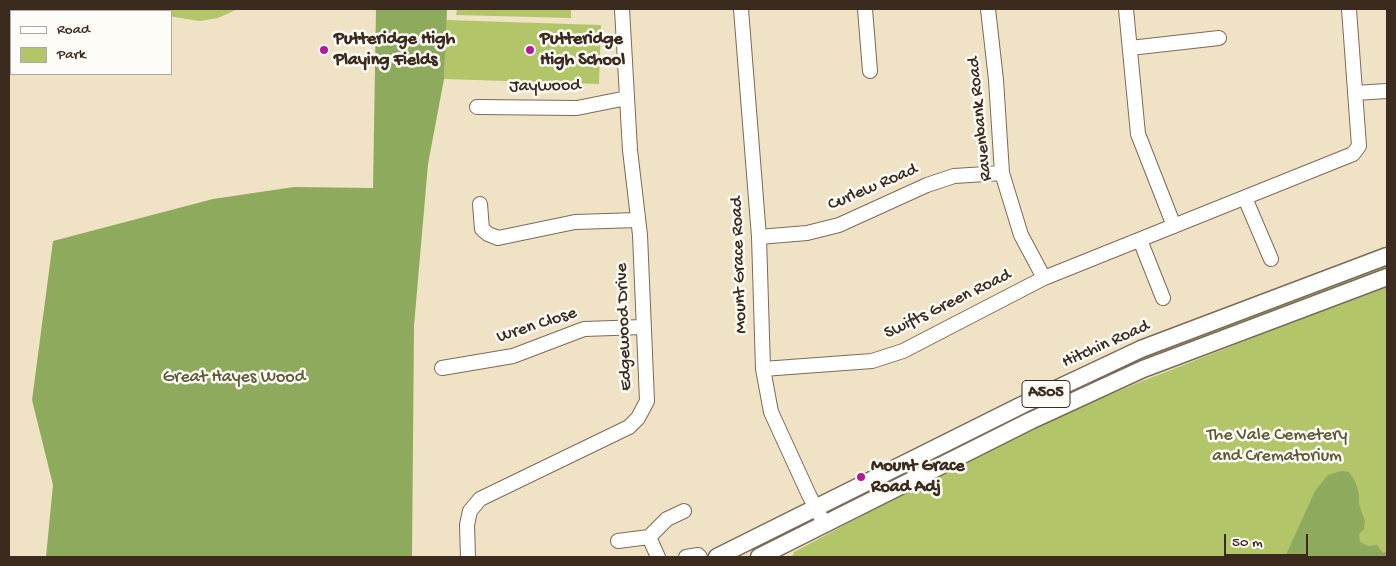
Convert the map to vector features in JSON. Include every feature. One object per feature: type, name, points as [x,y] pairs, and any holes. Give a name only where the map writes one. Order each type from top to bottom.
[{"type":"main road","name":"Hitchin Road","points":[[759,557],[821,516],[1022,405],[1141,349],[1387,256]]},
{"type":"main road","name":"Hitchin Road","points":[[717,557],[821,516],[1143,369],[1387,277]]},
{"type":"street","name":"Edgewood Drive","points":[[468,557],[467,525],[470,511],[480,499],[630,427],[638,418],[646,401],[640,235],[637,220],[627,98],[622,9]]},
{"type":"street","name":"Mount Grace Road","points":[[741,9],[758,237],[763,369],[771,412],[821,516]]},
{"type":"street","points":[[865,9],[870,71]]},
{"type":"street","name":"Ravenbank Road","points":[[988,9],[996,80],[1002,173],[1021,235],[1044,278]]},
{"type":"street","points":[[1126,9],[1138,134],[1174,226]]},
{"type":"street","name":"Swifts Green Road","points":[[763,369],[872,361],[903,352],[1044,278],[1354,154],[1359,146],[1349,9]]},
{"type":"street","points":[[1130,48],[1219,38]]},
{"type":"street","points":[[1355,93],[1387,91]]},
{"type":"street","name":"Jaywood","points":[[477,107],[492,101],[577,108],[627,98]]},
{"type":"street","name":"Curlew Road","points":[[758,237],[808,233],[839,225],[927,185],[954,176],[1002,173]]},
{"type":"street","points":[[1245,198],[1271,259]]},
{"type":"street","points":[[480,204],[482,228],[488,234],[498,238],[575,222],[637,220]]},
{"type":"street","points":[[1140,240],[1163,298]]},
{"type":"street","name":"Wren Close","points":[[442,368],[513,356],[584,329],[643,327]]},
{"type":"street","points":[[618,541],[649,537],[667,519],[684,512]]},
{"type":"street","points":[[649,537],[658,557]]},
{"type":"street","points":[[468,541],[479,557]]},
{"type":"street","points":[[686,557],[698,555],[700,557]]},
{"type":"green space","points":[[157,9],[238,9],[218,18],[200,21],[174,17],[172,16],[172,10]]},
{"type":"green space","name":"Great Hayes Wood","points":[[376,9],[447,9],[444,79],[428,164],[414,326],[412,557],[46,557],[53,485],[32,400],[53,241],[213,199],[294,187],[373,188]]},
{"type":"green space","points":[[457,9],[571,9],[571,18],[456,15]]},
{"type":"green space","name":"Putteridge High School","points":[[446,20],[601,25],[599,84],[444,79]]},
{"type":"green space","points":[[1387,263],[1387,270],[901,480],[889,482],[842,505],[841,502],[948,449],[1137,359]]},
{"type":"green space","name":"The Vale Cemetery and Crematorium","points":[[1387,285],[1387,557],[788,557],[793,555],[794,552],[927,481],[1035,427],[1135,384]]},
{"type":"green space","points":[[1341,471],[1349,472],[1355,481],[1359,494],[1359,504],[1365,521],[1364,529],[1359,534],[1360,542],[1368,546],[1377,545],[1383,553],[1387,551],[1387,557],[1285,557],[1315,491],[1328,475]]},
{"type":"place","name":"Putteridge High Playing Fields","points":[[324,50]]},
{"type":"place","name":"Putteridge High School","points":[[530,50]]},
{"type":"place","name":"Mount Grace Road Adj","points":[[861,477]]}]
